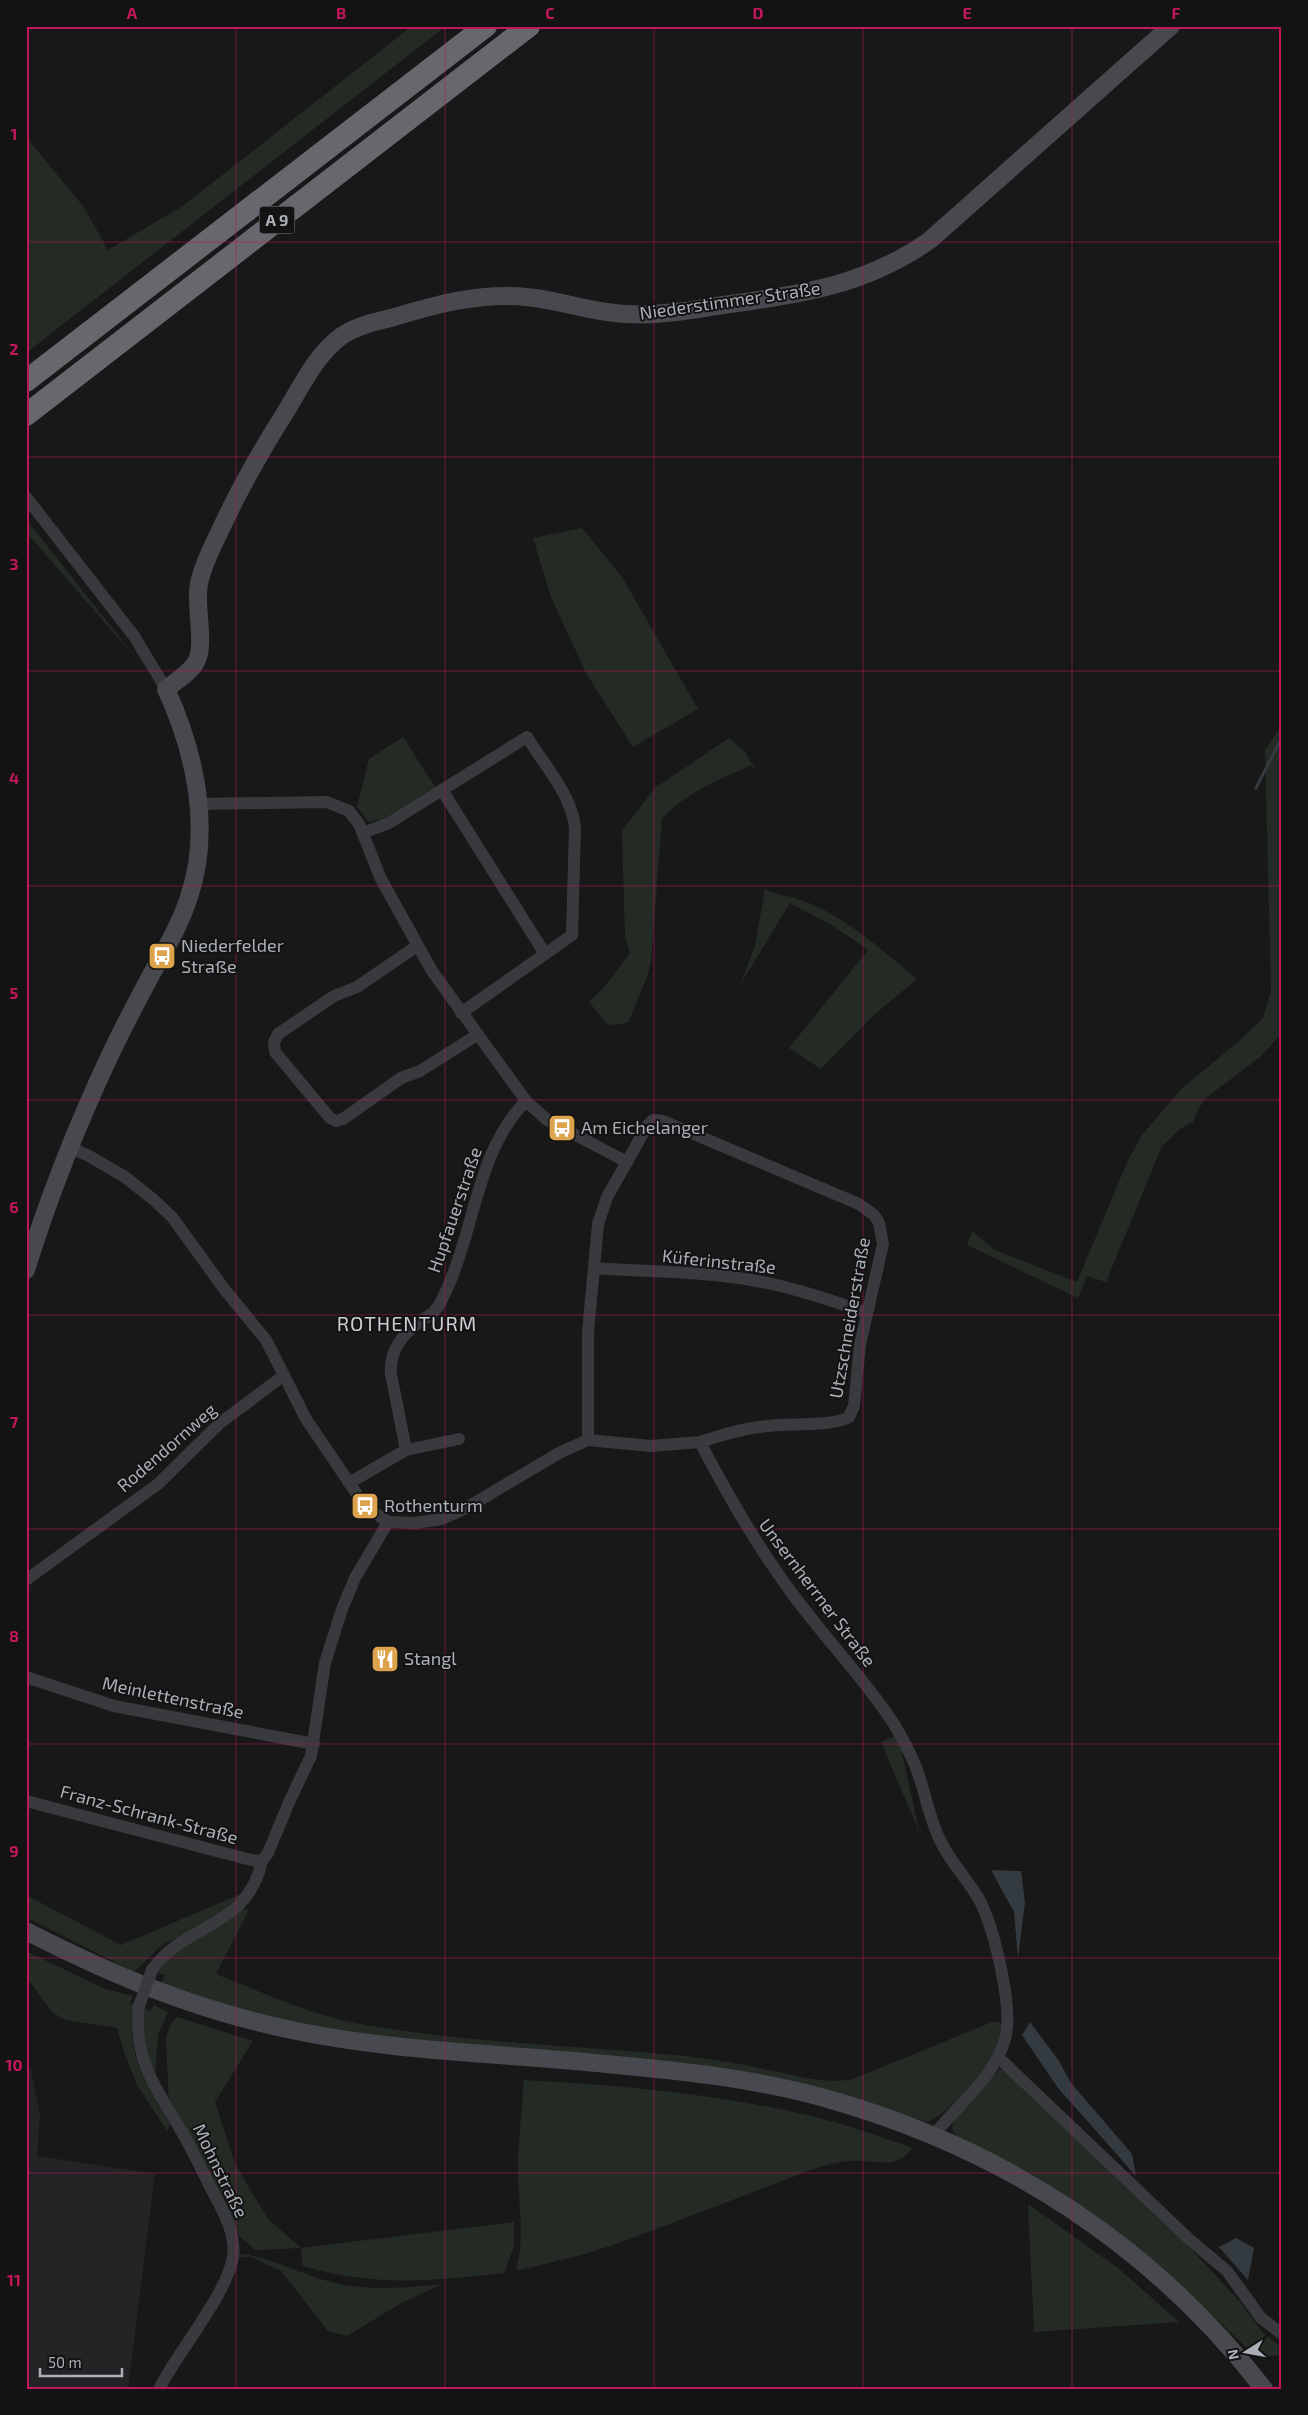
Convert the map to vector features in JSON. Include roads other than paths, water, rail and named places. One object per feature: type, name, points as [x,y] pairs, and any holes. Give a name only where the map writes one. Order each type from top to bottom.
[{"type":"highway","name":"A 9","points":[[26,381],[486,26]]},
{"type":"highway","name":"A 9","points":[[26,415],[529,26]]},
{"type":"street","name":"Niederstimmer Straße","points":[[166,689],[192,668],[199,654],[197,604],[200,577],[242,484],[259,452],[319,359],[342,336],[356,328],[396,316],[433,306],[485,296],[524,296],[609,313],[648,314],[773,298],[822,289],[863,277],[907,256],[930,240],[1171,26]]},
{"type":"street","points":[[26,497],[134,636],[166,689],[184,734],[199,804],[199,852],[189,897],[174,932],[135,1005],[100,1077],[69,1147],[26,1270]]},
{"type":"street","points":[[363,833],[388,823],[526,737],[567,800],[574,814],[575,828],[572,935],[461,1014]]},
{"type":"street","points":[[442,790],[545,954]]},
{"type":"street","points":[[199,804],[327,802],[349,811],[363,833],[381,879],[417,946],[461,1014],[526,1101],[547,1120],[627,1162],[601,1211],[588,1332],[588,1440]]},
{"type":"street","points":[[417,946],[357,987],[334,996],[278,1034],[274,1042],[275,1052],[330,1118],[336,1121],[343,1120],[401,1078],[420,1071],[476,1035]]},
{"type":"street","name":"Hupfauerstraße","points":[[406,1450],[390,1363],[393,1352],[413,1327],[436,1309],[444,1294],[498,1138],[516,1111],[526,1101]]},
{"type":"street","name":"Utzschneiderstraße","points":[[627,1162],[647,1126],[653,1120],[663,1121],[859,1204],[874,1215],[883,1234],[882,1257],[860,1345],[854,1406],[849,1417],[836,1422],[794,1423],[748,1429],[700,1442]]},
{"type":"street","points":[[69,1147],[89,1156],[125,1177],[172,1217],[225,1290],[266,1340],[306,1419],[365,1506],[388,1522],[399,1524],[429,1522],[448,1517],[559,1453],[588,1440],[651,1446],[700,1442]]},
{"type":"street","name":"Küferinstraße","points":[[594,1268],[732,1277],[806,1292],[867,1313]]},
{"type":"street","name":"Rodendornweg","points":[[26,1580],[158,1484],[220,1423],[283,1376]]},
{"type":"street","points":[[350,1484],[406,1450],[459,1439]]},
{"type":"street","name":"Unsernherrner Straße","points":[[700,1442],[742,1521],[765,1557],[891,1720],[920,1777],[935,1829],[943,1846],[969,1882],[989,1919],[1007,2014],[1006,2037],[999,2058]]},
{"type":"street","points":[[262,1861],[268,1853],[314,1744],[325,1663],[332,1638],[355,1578],[388,1522]]},
{"type":"street","name":"Meinlettenstraße","points":[[26,1677],[114,1706],[314,1744]]},
{"type":"street","name":"Franz-Schrank-Straße","points":[[26,1801],[251,1860],[262,1861]]},
{"type":"street","name":"Mohnstraße","points":[[159,2389],[170,2367],[219,2290],[229,2269],[234,2247],[223,2210],[182,2132],[146,2071],[138,2032],[139,2006],[152,1970],[161,1958],[172,1948],[216,1924],[239,1905],[255,1884],[262,1861]]},
{"type":"street","points":[[26,1931],[98,1967],[184,2002],[289,2030],[377,2044],[461,2053],[604,2063],[742,2080],[833,2100],[934,2135],[997,2164],[1028,2182],[1092,2223],[1124,2247],[1204,2319],[1264,2389]]},
{"type":"street","points":[[934,2135],[999,2058],[1189,2239],[1227,2271],[1262,2318],[1282,2334]]},
{"type":"waterway","points":[[1256,788],[1282,737]]},
{"type":"place","name":"Niederfelder Straße","points":[[162,956]]},
{"type":"place","name":"Am Eichelanger","points":[[562,1128]]},
{"type":"place","name":"Rothenturm","points":[[365,1506]]},
{"type":"place","name":"Stangl","points":[[385,1659]]},
{"type":"district","name":"ROTHENTURM","points":[[407,1324]]}]
